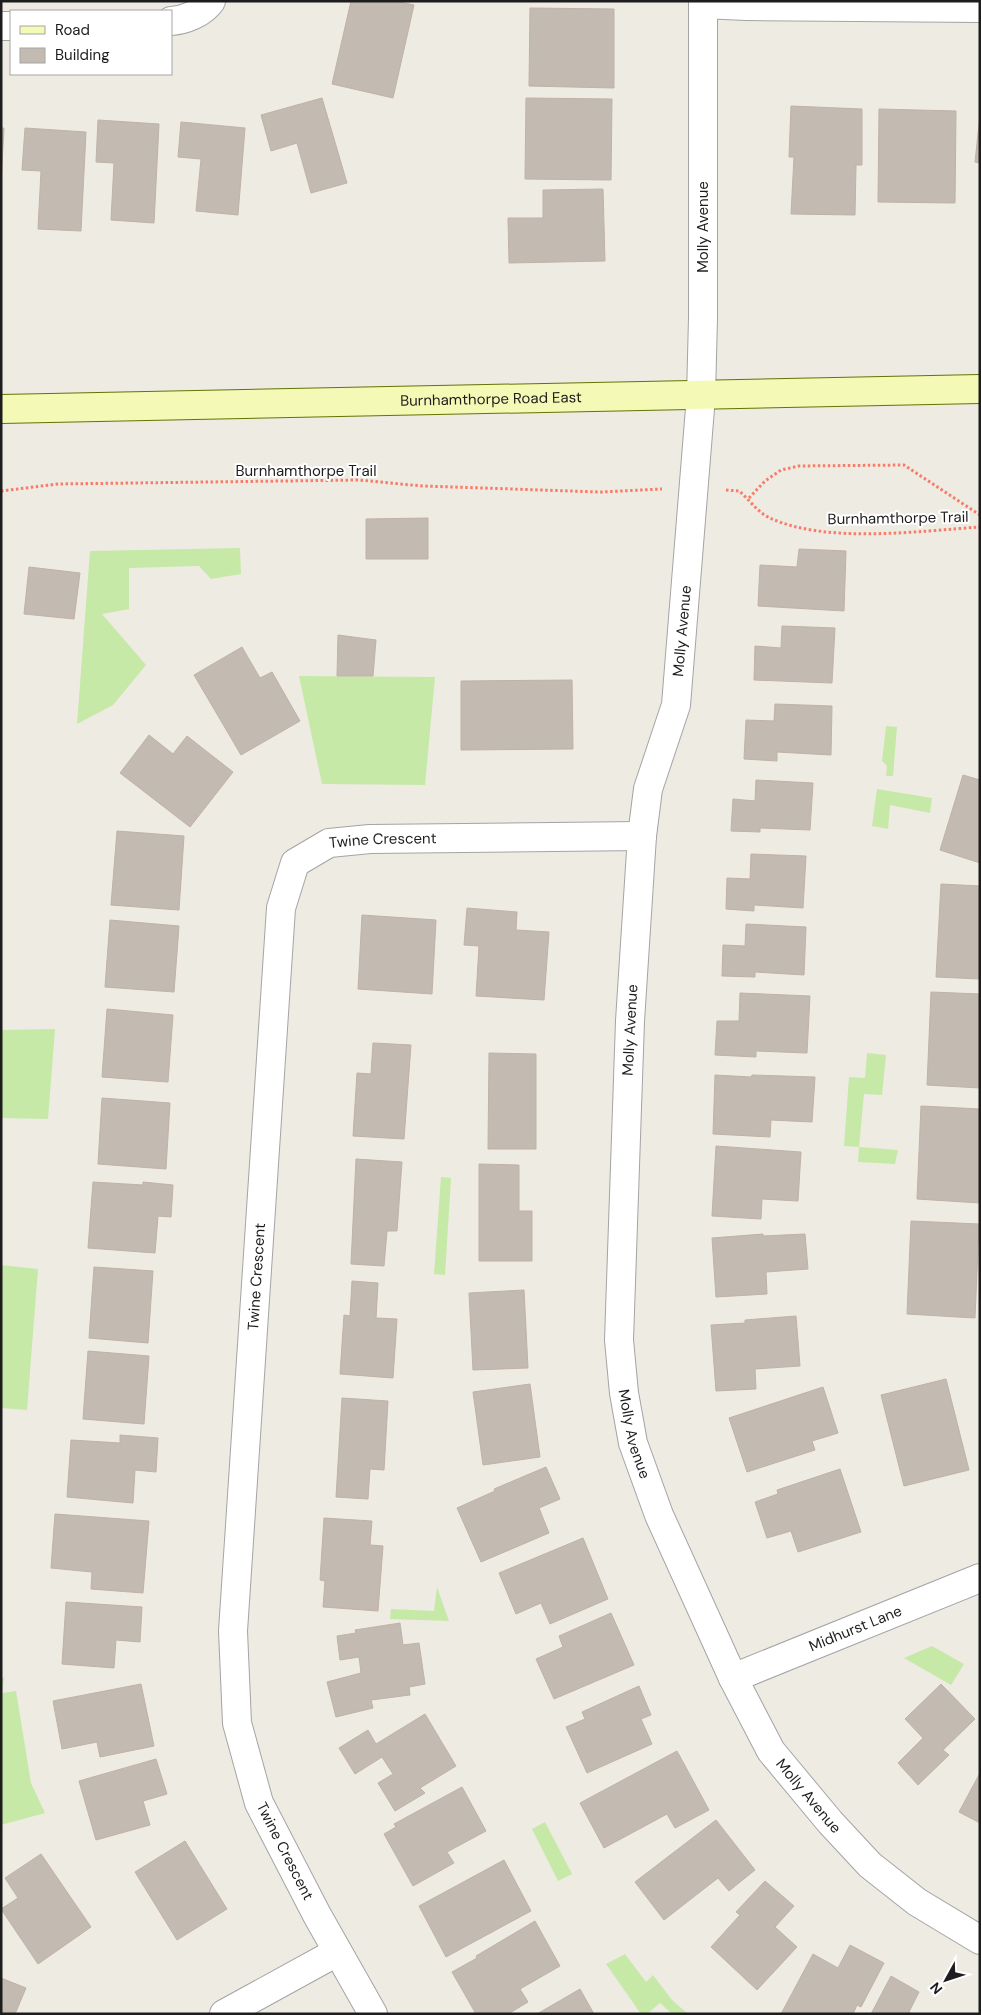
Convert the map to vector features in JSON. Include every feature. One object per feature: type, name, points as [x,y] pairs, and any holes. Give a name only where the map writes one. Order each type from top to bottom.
[{"type":"main road","name":"Burnhamthorpe Road East","points":[[1,409],[980,389]]},
{"type":"street","points":[[172,21],[182,20],[207,8],[211,1]]},
{"type":"street","points":[[703,2],[746,6],[980,8]]},
{"type":"street","name":"Molly Avenue","points":[[703,2],[703,318],[701,396],[676,705],[648,789],[642,836],[630,1021],[618,1340],[624,1393],[633,1443],[659,1515],[733,1678],[771,1751],[830,1822],[870,1865],[917,1902],[980,1940]]},
{"type":"street","name":"Twine Crescent","points":[[372,2014],[337,1952],[259,1802],[237,1723],[233,1631],[281,908],[295,863],[329,843],[370,839],[642,836]]},
{"type":"street","name":"Midhurst Lane","points":[[733,1678],[980,1578]]},
{"type":"street","points":[[224,2014],[337,1952]]},
{"type":"path","points":[[749,498],[765,481],[781,470],[799,466],[904,465],[980,515]]},
{"type":"path","name":"Burnhamthorpe Trail","points":[[1,490],[58,484],[359,480],[422,486],[601,492],[641,488]]},
{"type":"path","name":"Burnhamthorpe Trail","points":[[739,491],[749,498],[768,518],[814,531],[856,533],[980,527]]},
{"type":"green space","points":[[240,548],[241,574],[211,579],[199,566],[129,568],[129,609],[102,614],[146,665],[113,705],[77,724],[90,551]]},
{"type":"green space","points":[[299,676],[435,677],[425,785],[322,784]]},
{"type":"green space","points":[[886,726],[897,727],[893,776],[886,776],[887,766],[882,761]]},
{"type":"green space","points":[[877,789],[932,798],[930,813],[890,805],[888,829],[872,826]]},
{"type":"green space","points":[[55,1029],[48,1119],[1,1118],[1,1030]]},
{"type":"green space","points":[[867,1053],[886,1055],[882,1095],[864,1094],[859,1147],[844,1146],[849,1077],[865,1078]]},
{"type":"green space","points":[[859,1147],[898,1150],[895,1164],[858,1162]]},
{"type":"green space","points":[[441,1177],[451,1178],[445,1275],[434,1274]]},
{"type":"green space","points":[[1,1265],[38,1269],[27,1410],[1,1408]]},
{"type":"green space","points":[[437,1587],[449,1621],[390,1619],[391,1609],[434,1611]]},
{"type":"green space","points":[[932,1646],[964,1664],[951,1685],[904,1658]]},
{"type":"green space","points":[[1,1677],[4,1678],[2,1693],[16,1691],[31,1783],[45,1813],[1,1825]]},
{"type":"green space","points":[[545,1822],[572,1874],[558,1881],[532,1829]]},
{"type":"green space","points":[[625,1954],[646,1982],[653,1975],[672,2000],[688,2014],[672,2014],[660,2003],[647,2014],[641,2014],[606,1964]]},
{"type":"building","points":[[351,1],[396,1],[414,5],[393,98],[332,84]]},
{"type":"building","points":[[530,8],[614,9],[614,88],[529,86]]},
{"type":"building","points":[[322,98],[347,183],[311,193],[297,143],[271,151],[261,115]]},
{"type":"building","points":[[526,98],[612,99],[611,180],[525,179]]},
{"type":"building","points":[[791,106],[862,109],[862,165],[856,165],[855,215],[791,214],[794,157],[789,157]]},
{"type":"building","points":[[879,109],[956,111],[955,203],[878,202]]},
{"type":"building","points":[[980,115],[980,163],[975,162]]},
{"type":"building","points":[[98,120],[159,124],[154,223],[111,220],[114,163],[96,162]]},
{"type":"building","points":[[181,122],[245,128],[238,215],[196,211],[201,159],[178,157]]},
{"type":"building","points":[[1,128],[4,128],[1,183]]},
{"type":"building","points":[[25,128],[86,132],[81,231],[38,229],[41,171],[22,170]]},
{"type":"building","points":[[603,189],[605,261],[509,263],[508,218],[543,218],[543,190]]},
{"type":"building","points":[[428,518],[428,559],[366,559],[366,519]]},
{"type":"building","points":[[799,549],[846,551],[844,611],[758,606],[760,565],[797,567]]},
{"type":"building","points":[[29,567],[80,573],[74,619],[24,614]]},
{"type":"building","points":[[782,626],[835,628],[832,683],[754,680],[755,646],[781,648]]},
{"type":"building","points":[[338,635],[376,640],[373,676],[337,676]]},
{"type":"building","points":[[242,647],[260,678],[272,672],[300,721],[241,755],[194,675]]},
{"type":"building","points":[[572,680],[573,749],[461,750],[461,681]]},
{"type":"building","points":[[775,704],[832,706],[831,755],[777,752],[777,761],[744,759],[746,720],[774,721]]},
{"type":"building","points":[[149,735],[173,754],[187,736],[233,772],[190,827],[120,773]]},
{"type":"building","points":[[963,775],[980,780],[980,863],[940,850]]},
{"type":"building","points":[[756,780],[813,783],[810,830],[760,828],[760,832],[731,831],[733,799],[755,801]]},
{"type":"building","points":[[117,831],[184,836],[179,910],[111,905]]},
{"type":"building","points":[[751,854],[806,856],[803,908],[754,905],[754,911],[726,909],[727,878],[750,879]]},
{"type":"building","points":[[941,884],[980,886],[980,979],[936,977]]},
{"type":"building","points":[[467,908],[517,912],[516,930],[549,932],[544,1000],[476,996],[479,946],[464,945]]},
{"type":"building","points":[[362,915],[436,920],[432,994],[358,989]]},
{"type":"building","points":[[110,920],[179,926],[174,992],[105,987]]},
{"type":"building","points":[[746,924],[806,927],[804,975],[755,972],[755,977],[722,976],[723,945],[745,946]]},
{"type":"building","points":[[931,992],[980,994],[980,1088],[927,1085]]},
{"type":"building","points":[[740,993],[810,996],[807,1053],[756,1051],[756,1057],[715,1055],[717,1021],[739,1021]]},
{"type":"building","points":[[107,1009],[173,1015],[168,1082],[102,1077]]},
{"type":"building","points":[[373,1043],[411,1045],[404,1139],[353,1136],[357,1073],[371,1074]]},
{"type":"building","points":[[489,1053],[536,1054],[536,1149],[488,1149]]},
{"type":"building","points":[[715,1075],[815,1077],[812,1122],[771,1120],[770,1137],[713,1134]]},
{"type":"building","points":[[102,1098],[170,1103],[166,1169],[98,1164]]},
{"type":"building","points":[[921,1106],[980,1109],[980,1203],[917,1199]]},
{"type":"building","points":[[716,1146],[801,1152],[798,1201],[762,1199],[761,1219],[712,1216]]},
{"type":"building","points":[[356,1159],[402,1162],[397,1231],[387,1231],[384,1266],[351,1264]]},
{"type":"building","points":[[479,1164],[519,1165],[519,1211],[532,1211],[532,1261],[479,1261]]},
{"type":"building","points":[[93,1182],[143,1185],[143,1182],[173,1185],[171,1217],[158,1216],[155,1253],[88,1248]]},
{"type":"building","points":[[911,1221],[979,1224],[975,1318],[907,1314]]},
{"type":"building","points":[[763,1234],[763,1236],[805,1234],[808,1269],[766,1272],[767,1294],[716,1297],[712,1238]]},
{"type":"building","points":[[94,1267],[153,1271],[148,1343],[89,1338]]},
{"type":"building","points":[[352,1281],[378,1283],[376,1318],[397,1319],[393,1378],[340,1374],[344,1315],[350,1316]]},
{"type":"building","points":[[524,1290],[528,1368],[473,1370],[469,1293]]},
{"type":"building","points":[[796,1316],[800,1366],[755,1369],[756,1389],[716,1391],[711,1325],[745,1323],[745,1320]]},
{"type":"building","points":[[88,1351],[149,1356],[144,1424],[83,1419]]},
{"type":"building","points":[[946,1379],[969,1470],[904,1486],[881,1395]]},
{"type":"building","points":[[530,1384],[540,1457],[483,1465],[473,1392]]},
{"type":"building","points":[[823,1387],[838,1433],[812,1441],[815,1450],[747,1472],[729,1418]]},
{"type":"building","points":[[342,1398],[388,1401],[384,1470],[370,1469],[368,1499],[336,1497]]},
{"type":"building","points":[[120,1435],[158,1438],[156,1472],[135,1470],[133,1503],[67,1497],[71,1440],[120,1443]]},
{"type":"building","points":[[546,1467],[560,1499],[539,1508],[549,1533],[481,1562],[457,1508],[495,1491],[494,1489]]},
{"type":"building","points":[[840,1469],[861,1532],[798,1552],[791,1531],[767,1538],[755,1502],[778,1494],[777,1490]]},
{"type":"building","points":[[55,1514],[149,1521],[143,1593],[91,1589],[92,1572],[51,1568]]},
{"type":"building","points":[[324,1518],[372,1521],[370,1545],[383,1546],[378,1611],[323,1607],[325,1581],[320,1580]]},
{"type":"building","points":[[583,1538],[608,1599],[550,1624],[541,1603],[516,1614],[499,1573]]},
{"type":"building","points":[[66,1602],[142,1607],[140,1642],[116,1640],[114,1668],[62,1664]]},
{"type":"building","points":[[611,1613],[634,1665],[554,1699],[536,1659],[563,1647],[559,1636]]},
{"type":"building","points":[[400,1623],[403,1645],[419,1643],[425,1684],[409,1687],[410,1695],[371,1700],[373,1708],[336,1717],[327,1682],[361,1673],[359,1657],[340,1660],[337,1636],[356,1633],[355,1630]]},
{"type":"building","points":[[141,1684],[154,1746],[100,1757],[97,1742],[62,1749],[53,1701]]},
{"type":"building","points":[[941,1684],[975,1719],[943,1750],[949,1755],[918,1785],[898,1763],[923,1738],[905,1719]]},
{"type":"building","points":[[639,1686],[651,1715],[641,1719],[652,1744],[587,1773],[566,1727],[585,1719],[582,1712]]},
{"type":"building","points":[[425,1714],[456,1766],[420,1788],[425,1793],[395,1811],[378,1783],[393,1774],[382,1757],[355,1774],[339,1748],[368,1730],[376,1744]]},
{"type":"building","points":[[677,1751],[709,1810],[675,1828],[667,1814],[604,1848],[580,1803]]},
{"type":"building","points":[[156,1759],[167,1794],[143,1801],[150,1825],[96,1840],[79,1781]]},
{"type":"building","points":[[980,1773],[980,1823],[959,1812]]},
{"type":"building","points":[[462,1787],[486,1831],[447,1852],[454,1863],[413,1886],[384,1834],[396,1827],[394,1824]]},
{"type":"building","points":[[716,1820],[755,1870],[729,1891],[718,1878],[664,1920],[635,1882]]},
{"type":"building","points":[[185,1841],[227,1909],[177,1940],[135,1872]]},
{"type":"building","points":[[41,1854],[91,1927],[38,1964],[1,1909],[18,1898],[5,1878]]},
{"type":"building","points":[[504,1860],[531,1911],[446,1957],[419,1906]]},
{"type":"building","points":[[765,1881],[794,1906],[775,1927],[797,1947],[757,1990],[711,1947],[740,1915],[736,1912]]},
{"type":"building","points":[[535,1921],[560,1966],[520,1989],[528,2002],[508,2014],[476,2014],[452,1972]]},
{"type":"building","points":[[850,1945],[884,1963],[861,2007],[857,2005],[853,2014],[781,2014],[813,1954],[838,1968]]},
{"type":"building","points":[[891,1976],[919,1992],[909,2012],[912,2014],[871,2014]]},
{"type":"building","points":[[1,1978],[26,1988],[15,2014],[1,2014]]},
{"type":"building","points":[[580,1989],[594,2014],[537,2014]]}]
